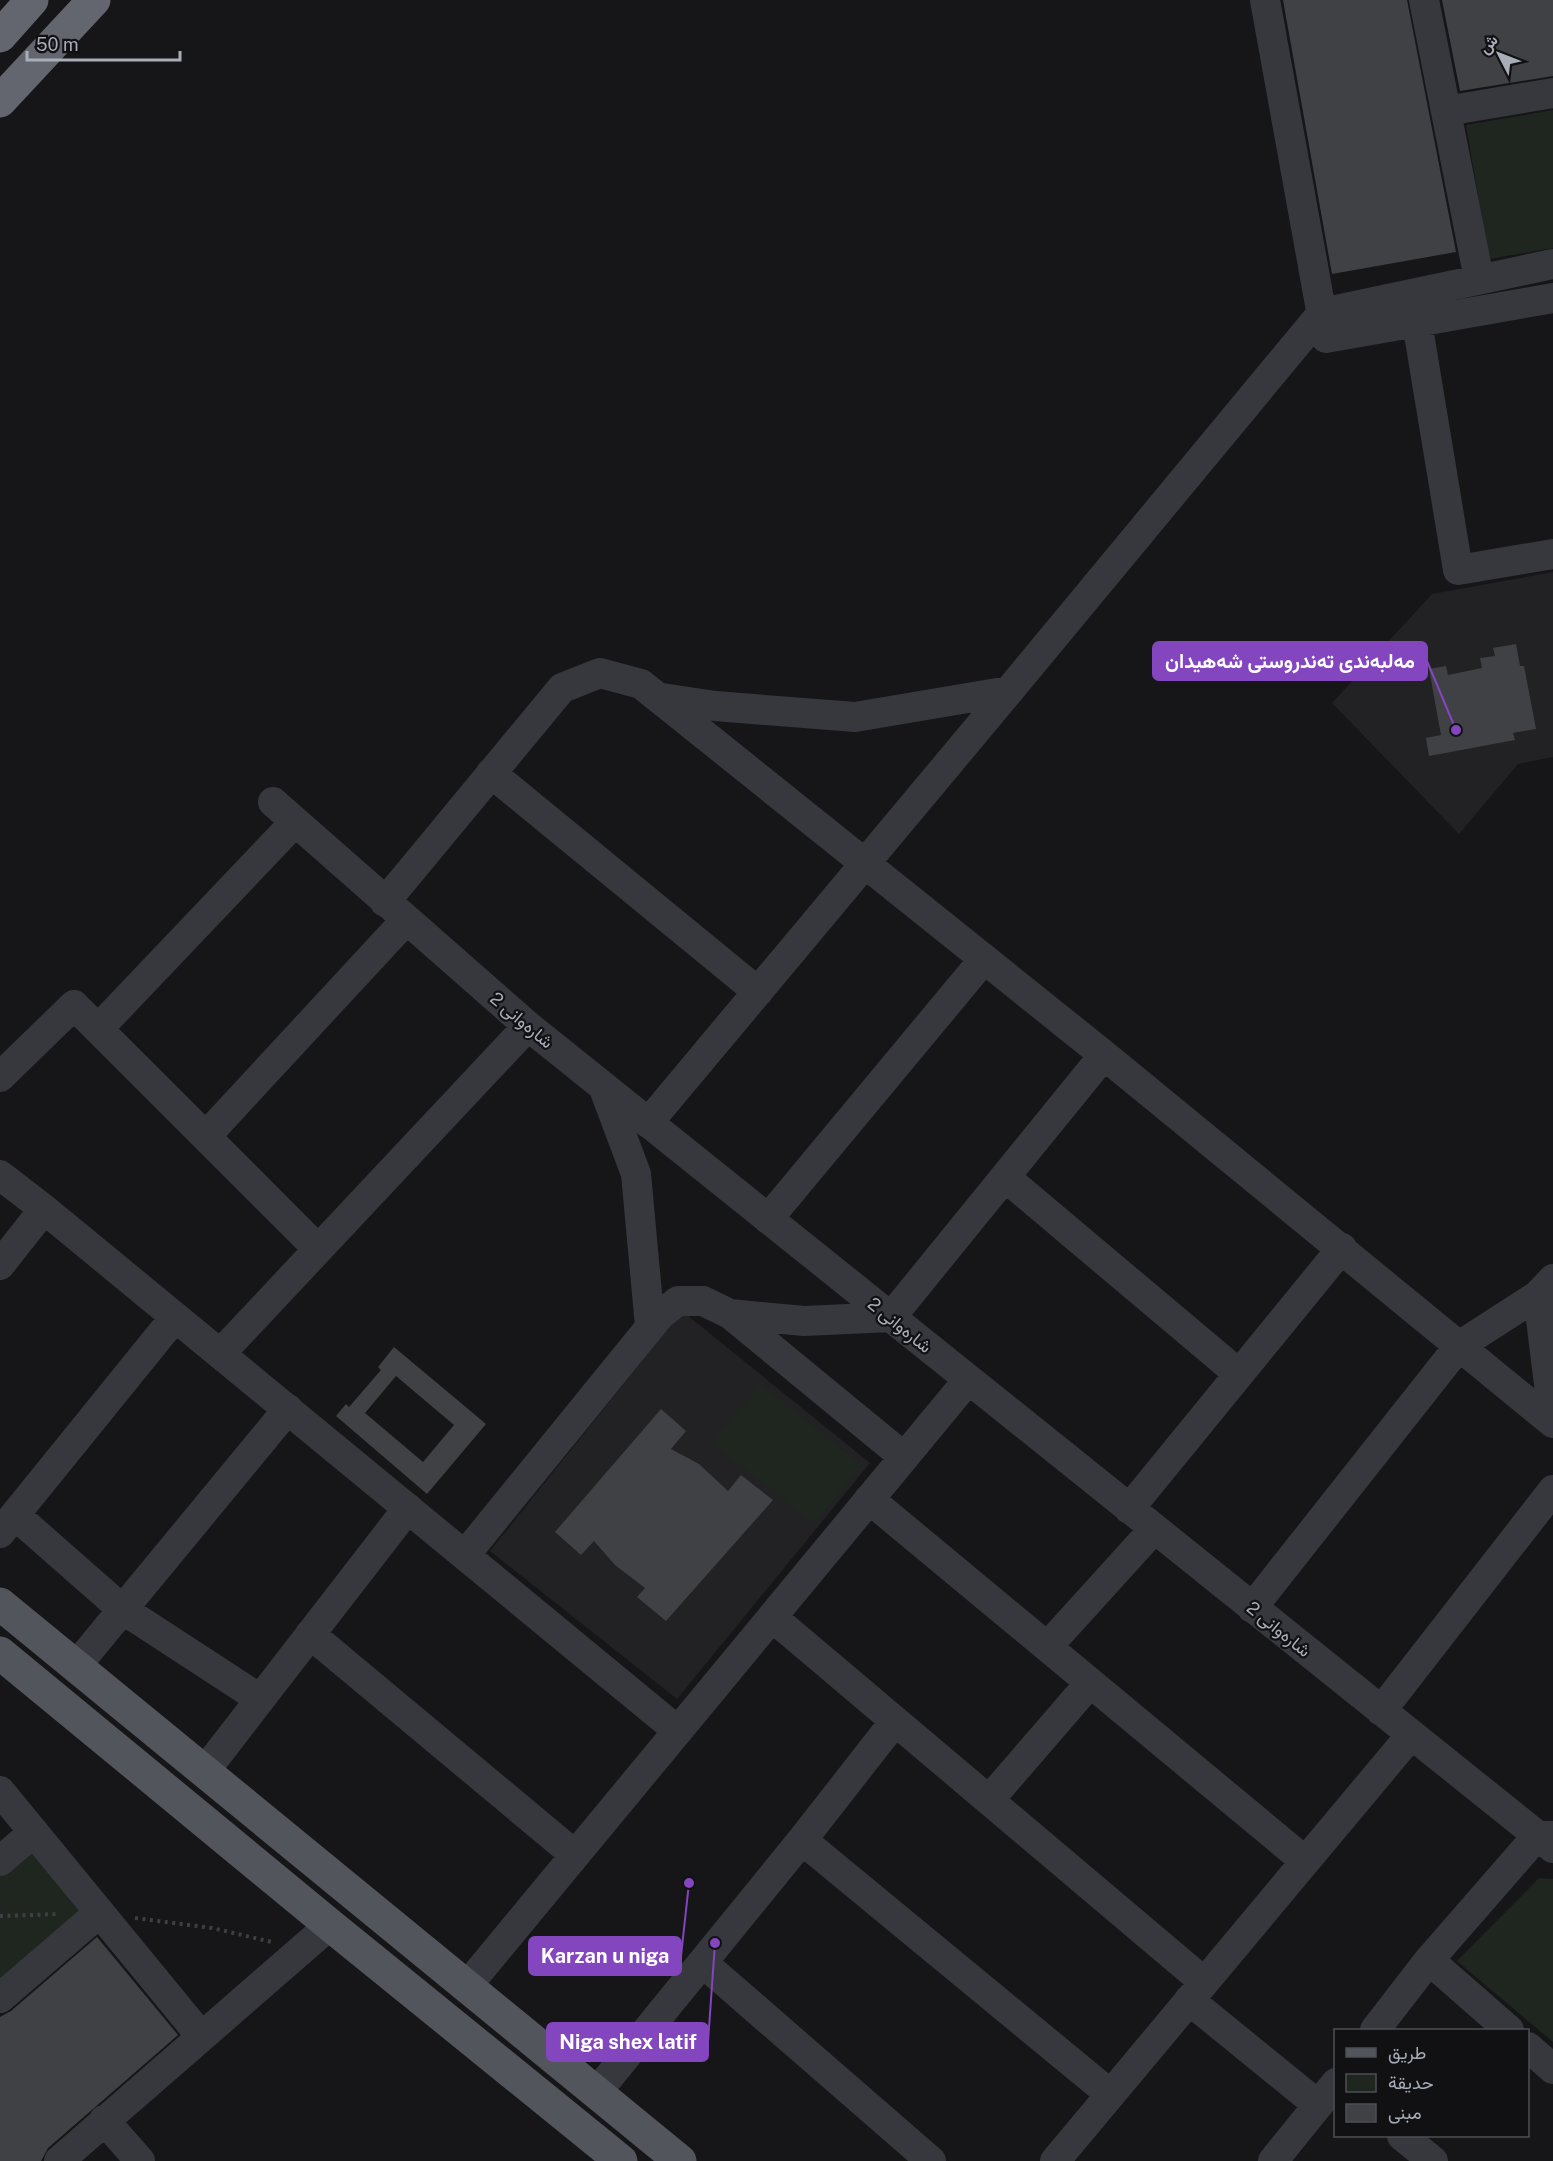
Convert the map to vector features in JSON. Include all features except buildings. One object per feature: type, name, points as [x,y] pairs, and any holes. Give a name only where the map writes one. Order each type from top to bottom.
[{"type":"highway","points":[[0,36],[32,0]]},
{"type":"highway","points":[[0,101],[94,0]]},
{"type":"main road","points":[[0,1604],[680,2161]]},
{"type":"main road","points":[[1,1654],[621,2161]]},
{"type":"main road","points":[[504,2066],[513,2065],[520,2060],[528,2045],[527,2037]]},
{"type":"main road","points":[[561,2112],[561,2098],[565,2091],[571,2087],[591,2089]]},
{"type":"street","points":[[1265,0],[1326,338],[1553,298]]},
{"type":"street","points":[[1424,0],[1479,279]]},
{"type":"street","points":[[1446,111],[1553,93]]},
{"type":"street","points":[[648,1123],[1322,313],[1553,264]]},
{"type":"street","points":[[1417,322],[1458,570],[1553,554]]},
{"type":"street","points":[[206,1136],[396,911],[491,773],[562,688],[600,673],[641,684],[659,698],[1342,1248],[1553,1423]]},
{"type":"street","points":[[659,698],[715,706],[855,717],[1009,691]]},
{"type":"street","points":[[491,773],[758,992]]},
{"type":"street","name":"شارەوانی 2","points":[[273,802],[528,1026],[1411,1735],[1548,1840]]},
{"type":"street","points":[[98,1029],[295,822]]},
{"type":"street","points":[[768,1219],[984,959]]},
{"type":"street","points":[[0,1077],[74,1005],[318,1249]]},
{"type":"street","points":[[220,1354],[528,1026]]},
{"type":"street","points":[[730,1314],[804,1321],[891,1317],[1104,1055]]},
{"type":"street","points":[[603,1086],[636,1174],[650,1326]]},
{"type":"street","points":[[0,1175],[678,1731]]},
{"type":"street","points":[[1005,1177],[1239,1374]]},
{"type":"street","points":[[0,1265],[44,1209]]},
{"type":"street","points":[[1130,1509],[1342,1248]]},
{"type":"street","points":[[1252,1608],[1459,1346],[1546,1287]]},
{"type":"street","points":[[1546,1287],[1553,1417]]},
{"type":"street","points":[[465,1556],[650,1326],[678,1301],[703,1301],[730,1314],[904,1457]]},
{"type":"street","points":[[175,1317],[7,1524],[122,1610],[260,1699]]},
{"type":"street","points":[[466,1987],[868,1499],[969,1380]]},
{"type":"street","points":[[76,1666],[288,1409]]},
{"type":"street","points":[[1381,1711],[1553,1491]]},
{"type":"street","points":[[868,1499],[1305,1861]]},
{"type":"street","points":[[204,1772],[408,1508]]},
{"type":"street","points":[[1047,1647],[1154,1529]]},
{"type":"street","points":[[772,1617],[989,1800],[1196,1991],[1327,2094],[1273,2161]]},
{"type":"street","points":[[310,1635],[575,1855]]},
{"type":"street","points":[[989,1800],[1090,1683]]},
{"type":"street","points":[[591,2089],[703,1963],[895,1721]]},
{"type":"street","points":[[1054,2161],[1411,1735]]},
{"type":"street","points":[[0,1791],[201,2036]]},
{"type":"street","points":[[0,1861],[34,1832]]},
{"type":"street","points":[[802,1840],[1110,2094]]},
{"type":"street","points":[[1377,2029],[1429,1960],[1548,1840]]},
{"type":"street","points":[[0,1998],[99,1913]]},
{"type":"street","points":[[59,2161],[330,1925]]},
{"type":"street","points":[[1429,1960],[1507,2029]]},
{"type":"street","points":[[703,1963],[931,2161]]},
{"type":"street","points":[[1529,2049],[1553,2069]]},
{"type":"street","points":[[104,2120],[140,2161]]},
{"type":"street","points":[[1403,2137],[1433,2161]]},
{"type":"path","points":[[0,1916],[99,1913],[212,1928],[271,1941],[289,1961]]},
{"type":"shaded area","points":[[1553,572],[1553,757],[1518,764],[1459,834],[1332,703],[1432,594]]},
{"type":"shaded area","points":[[682,1311],[870,1463],[677,1699],[490,1551]]},
{"type":"green space","points":[[1553,110],[1553,248],[1489,259],[1466,125]]},
{"type":"green space","points":[[760,1384],[862,1465],[814,1524],[712,1443]]},
{"type":"green space","points":[[32,1848],[88,1916],[0,2005],[0,1875]]},
{"type":"green space","points":[[1539,1878],[1553,1879],[1553,2042],[1457,1961]]},
{"type":"place","name":"مەلبەندی تەندروستی شەهیدان","points":[[1456,730]]},
{"type":"place","name":"Karzan u niga","points":[[689,1883]]},
{"type":"place","name":"Niga shex latif","points":[[715,1943]]}]
